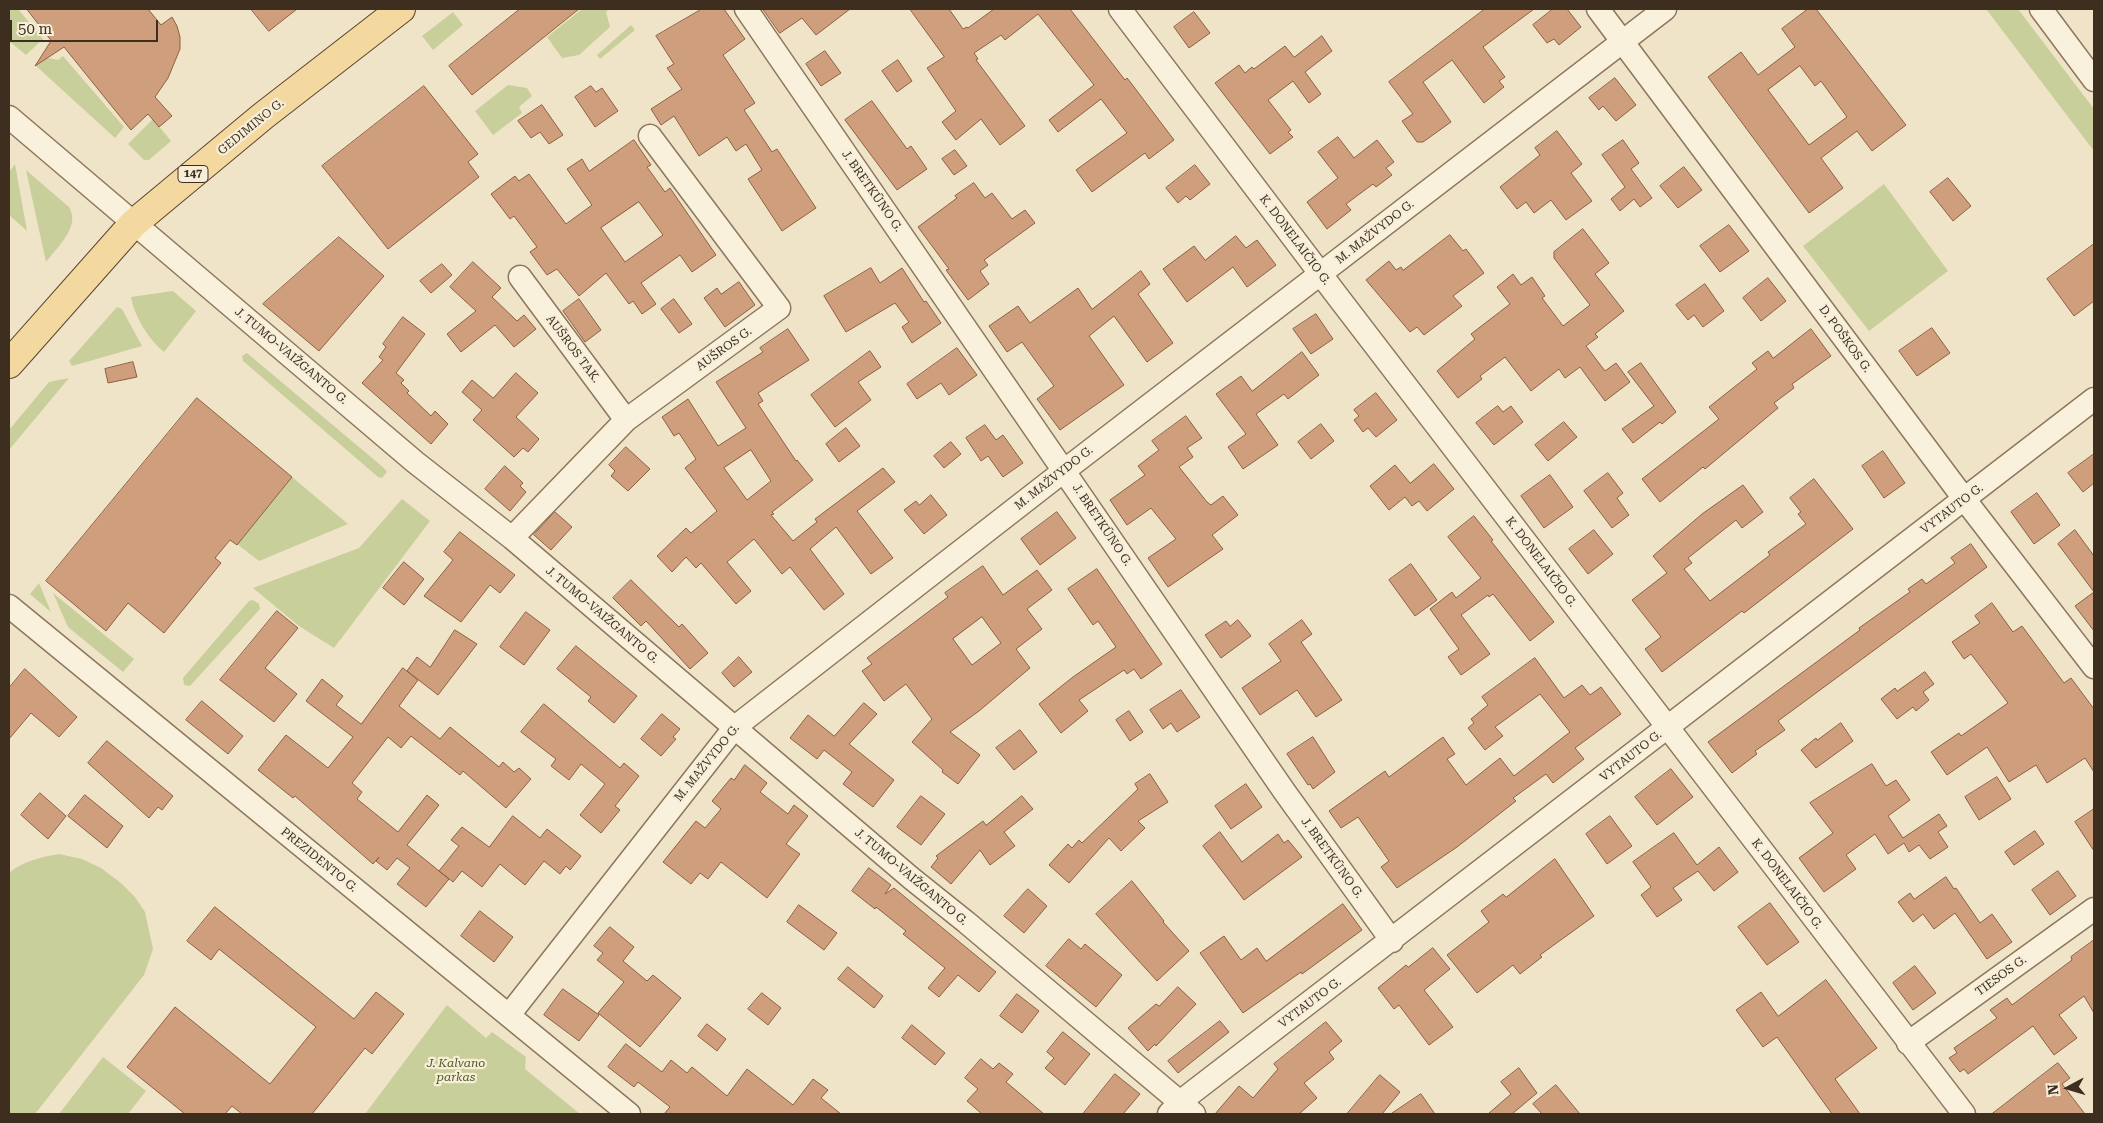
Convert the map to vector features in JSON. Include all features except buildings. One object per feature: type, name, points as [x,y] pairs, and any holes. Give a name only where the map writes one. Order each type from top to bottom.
[{"type":"main road","name":"GEDIMINO G.","points":[[9,364],[133,224],[264,116],[400,9]]},
{"type":"street","name":"J. BRETKŪNO G.","points":[[746,9],[1065,470],[1284,791],[1392,941]]},
{"type":"street","name":"K. DONELAIČIO G.","points":[[1120,9],[1320,274],[1964,1114]]},
{"type":"street","name":"D. POŠKOS G.","points":[[1598,9],[1965,500],[2094,667]]},
{"type":"street","name":"M. MAŽVYDO G.","points":[[509,1015],[735,727],[1065,470],[1622,40],[1665,9]]},
{"type":"street","points":[[2041,9],[2094,80]]},
{"type":"street","name":"J. TUMO-VAIŽGANTO G.","points":[[9,117],[415,462],[512,538],[911,878],[966,922],[1181,1110]]},
{"type":"street","name":"AUŠROS G.","points":[[512,538],[626,420],[780,308],[650,136]]},
{"type":"street","name":"AUŠROS TAK.","points":[[520,277],[626,420]]},
{"type":"street","name":"VYTAUTO G.","points":[[1181,1110],[1392,941],[2094,399]]},
{"type":"street","name":"PREZIDENTO G.","points":[[9,606],[629,1114]]},
{"type":"street","name":"TIESOS G.","points":[[1908,1043],[2094,909]]},
{"type":"green space","points":[[9,9],[18,9],[43,39],[26,55],[9,41]]},
{"type":"green space","points":[[582,9],[609,9],[606,12],[610,27],[579,55],[562,58],[547,37]]},
{"type":"green space","points":[[1986,9],[2018,9],[2094,109],[2094,151]]},
{"type":"green space","points":[[453,12],[463,25],[433,50],[422,36]]},
{"type":"green space","points":[[631,25],[635,30],[600,59],[597,55]]},
{"type":"green space","points":[[63,56],[124,127],[115,138],[35,65],[44,57],[58,60]]},
{"type":"green space","points":[[508,85],[527,88],[532,96],[519,107],[522,113],[493,135],[475,111]]},
{"type":"green space","points":[[153,119],[171,141],[149,160],[144,160],[128,144]]},
{"type":"green space","points":[[15,164],[27,231],[9,215],[9,172]]},
{"type":"green space","points":[[26,170],[69,207],[72,214],[70,229],[46,262]]},
{"type":"green space","points":[[1884,184],[1948,271],[1869,331],[1803,246]]},
{"type":"green space","points":[[173,291],[196,311],[164,352],[143,327],[135,312],[131,297]]},
{"type":"green space","points":[[117,307],[122,309],[142,346],[72,366],[69,361]]},
{"type":"green space","points":[[247,353],[384,468],[387,472],[382,478],[378,477],[243,361],[242,356]]},
{"type":"green space","points":[[69,378],[9,450],[9,430],[49,382]]},
{"type":"green space","points":[[292,477],[348,524],[259,561],[237,544]]},
{"type":"green space","points":[[402,499],[430,521],[334,648],[299,626],[253,588],[359,548]]},
{"type":"green space","points":[[39,583],[51,612],[30,594]]},
{"type":"green space","points":[[53,593],[134,659],[123,672],[68,627]]},
{"type":"green space","points":[[253,600],[259,604],[260,609],[190,686],[184,685],[183,678],[249,601]]},
{"type":"green space","points":[[59,854],[82,859],[101,868],[121,883],[135,897],[145,912],[153,949],[144,975],[35,1114],[9,1114],[9,873],[39,858]]},
{"type":"green space","name":"J. Kalvano parkas","points":[[447,1005],[486,1038],[492,1032],[526,1057],[525,1069],[580,1114],[365,1114]]},
{"type":"green space","points":[[103,1057],[146,1091],[128,1114],[59,1114]]}]
